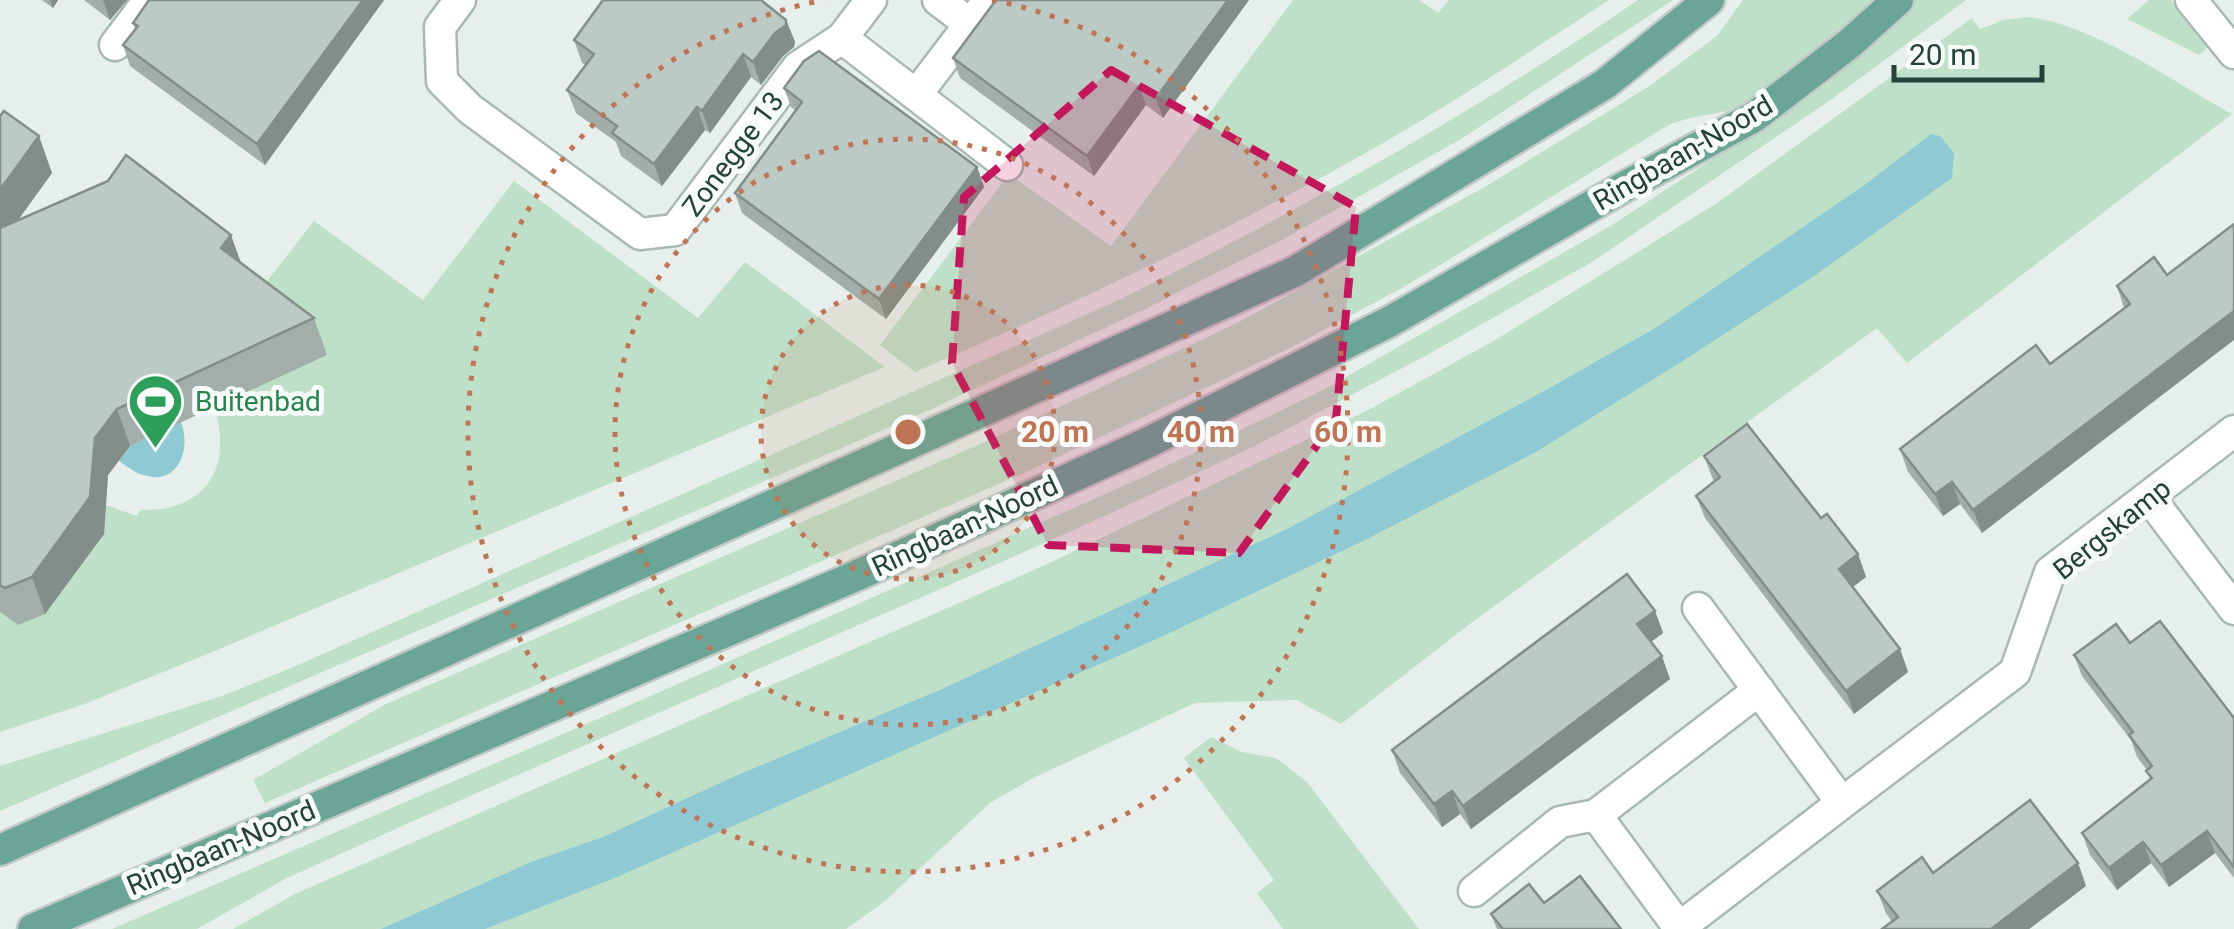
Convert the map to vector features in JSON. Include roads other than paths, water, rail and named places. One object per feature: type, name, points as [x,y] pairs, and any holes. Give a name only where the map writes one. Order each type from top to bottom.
[{"type":"main road","points":[[0,850],[1296,271],[1605,84],[1708,0]]},
{"type":"main road","name":"Ringbaan-Noord","points":[[33,929],[858,575],[1149,442],[1338,348],[1754,117],[1849,44],[1898,0]]},
{"type":"street","points":[[115,45],[149,0]]},
{"type":"street","name":"Zonegge 13","points":[[460,0],[440,27],[442,81],[470,109],[640,234],[675,230],[798,67],[842,38],[871,0]]},
{"type":"street","points":[[938,0],[970,24]]},
{"type":"street","points":[[916,95],[989,0]]},
{"type":"street","points":[[2191,0],[2234,53]]},
{"type":"street","points":[[842,38],[1008,165]]},
{"type":"street","name":"Bergskamp","points":[[1596,815],[1679,928],[2015,672],[2050,572],[2234,432]]},
{"type":"street","points":[[2149,497],[2234,608]]},
{"type":"street","points":[[1698,608],[1842,803]]},
{"type":"street","points":[[1474,891],[1560,822],[1596,815],[1759,690]]},
{"type":"water","points":[[1931,134],[1940,136],[1954,153],[1952,178],[1817,274],[1536,452],[1365,540],[1161,637],[617,877],[485,929],[381,929],[942,689],[1287,529],[1657,327],[1866,184]]},
{"type":"water","name":"Buitenbad","points":[[181,422],[183,452],[168,474],[143,475],[119,461],[130,446]]},
{"type":"place","name":"Buitenbad","points":[[156,450]]}]
